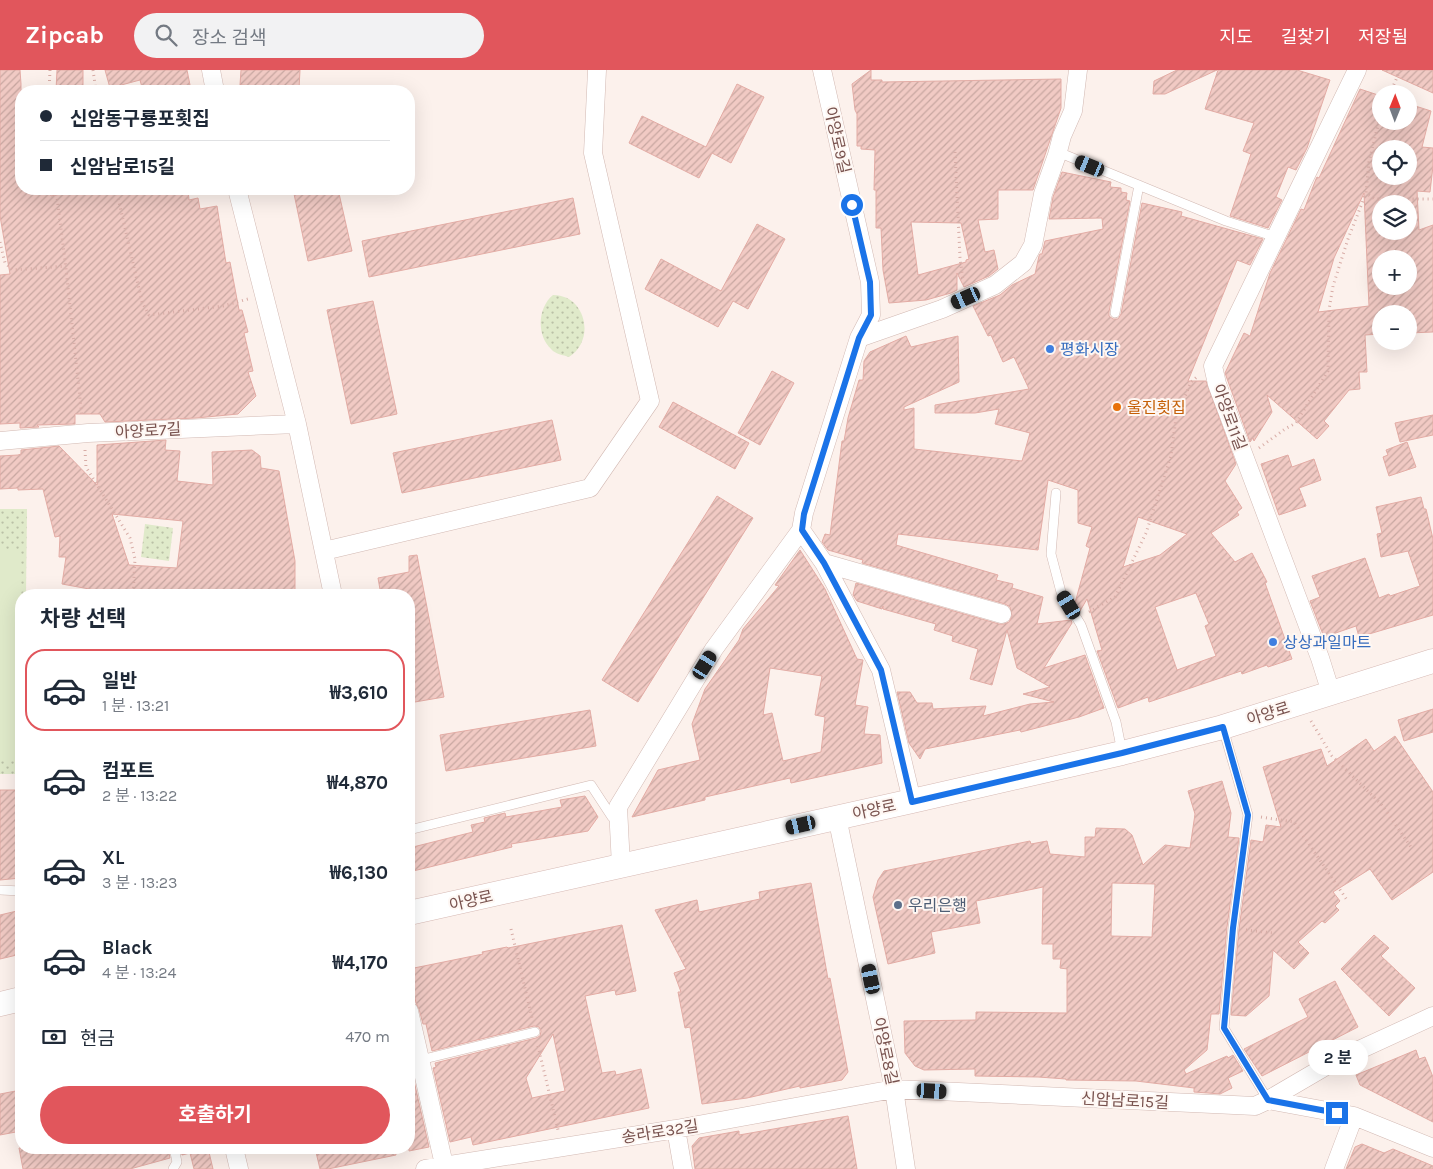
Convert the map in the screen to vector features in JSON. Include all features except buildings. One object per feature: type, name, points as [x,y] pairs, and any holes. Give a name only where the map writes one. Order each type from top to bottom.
[{"type":"main road","name":"아양로","points":[[415,912],[837,817],[912,802],[1122,753],[1223,727],[1433,661]]},
{"type":"main road","points":[[0,1004],[15,1000]]},
{"type":"street","points":[[211,70],[214,85]]},
{"type":"street","points":[[324,551],[590,488],[650,401],[593,153],[597,70]]},
{"type":"street","name":"아양로9길","points":[[802,530],[804,514],[859,338],[871,315],[870,282],[822,70]]},
{"type":"street","points":[[859,338],[942,309],[995,285],[1023,263],[1033,246],[1044,194],[1062,136],[1073,111],[1078,70]]},
{"type":"street","name":"아양로11길","points":[[1331,693],[1320,658],[1217,384],[1213,366],[1356,70]]},
{"type":"street","points":[[238,195],[297,424],[333,589]]},
{"type":"street","name":"아양로7길","points":[[0,441],[83,433],[297,424]]},
{"type":"street","points":[[621,866],[618,807],[714,649],[802,530],[824,563],[881,670],[912,802]]},
{"type":"street","points":[[824,563],[1002,614]]},
{"type":"street","name":"아양로8길","points":[[837,817],[894,1089],[906,1169]]},
{"type":"street","points":[[1268,1100],[1333,1062],[1433,1016]]},
{"type":"street","points":[[415,1038],[444,1167]]},
{"type":"street","name":"신암남로15길","points":[[894,1089],[1255,1106],[1268,1100],[1354,1116],[1433,1148]]},
{"type":"street","name":"송라로32길","points":[[424,1169],[676,1129],[894,1089]]},
{"type":"street","points":[[1334,1169],[1354,1116]]},
{"type":"street","points":[[676,1129],[683,1169]]},
{"type":"street","points":[[235,1154],[239,1169]]},
{"type":"lane","points":[[1058,152],[1226,221],[1276,237]]},
{"type":"lane","points":[[1115,314],[1139,185]]},
{"type":"lane","points":[[1056,493],[1051,554],[1061,592],[1081,625],[1116,722],[1122,753]]},
{"type":"lane","points":[[1223,727],[1248,815],[1233,928],[1224,1028],[1268,1100]]},
{"type":"lane","points":[[415,829],[591,785],[612,817],[618,817]]},
{"type":"lane","points":[[0,890],[15,891]]},
{"type":"lane","points":[[420,1060],[535,1032]]},
{"type":"lane","points":[[173,1169],[177,1162],[175,1154]]},
{"type":"path","points":[[49,85],[50,70]]},
{"type":"path","points":[[93,70],[95,85]]},
{"type":"path","points":[[1394,85],[1400,70]]},
{"type":"path","points":[[1243,454],[1260,448],[1296,423],[1328,371],[1329,310],[1333,286],[1348,238],[1366,193],[1369,162],[1377,130]]},
{"type":"path","points":[[955,152],[960,258],[966,298]]},
{"type":"path","points":[[1366,193],[1375,199],[1433,199]]},
{"type":"path","points":[[57,195],[66,266],[86,468],[130,538],[135,559],[133,589]]},
{"type":"path","points":[[117,195],[142,302],[149,315],[223,306],[263,294]]},
{"type":"path","points":[[0,242],[5,263],[13,270],[66,266]]},
{"type":"path","points":[[1077,619],[1114,597],[1146,533],[1171,456],[1176,418],[1191,382],[1196,377],[1214,370]]},
{"type":"path","name":"아양로","points":[[1301,703],[1332,756],[1381,804],[1411,847]]},
{"type":"path","points":[[1248,815],[1294,822],[1347,900]]},
{"type":"path","points":[[1233,928],[1273,933]]},
{"type":"green space","points":[[553,295],[564,297],[573,302],[580,310],[584,320],[583,340],[569,357],[553,351],[546,343],[541,329],[544,307]]},
{"type":"green space","points":[[0,509],[27,509],[26,589],[15,589],[15,774],[0,774]]},
{"type":"green space","points":[[145,524],[173,528],[169,561],[141,557]]},
{"type":"green space","points":[[0,550],[21,550],[21,589],[15,589],[15,759],[0,759]]},
{"type":"place","name":"평화시장","points":[[1050,349]]},
{"type":"place","name":"울진횟집","points":[[1117,407]]},
{"type":"place","name":"상상과일마트","points":[[1273,642]]},
{"type":"place","name":"우리은행","points":[[898,905]]},
{"type":"route","points":[[852,205],[870,282],[871,315],[859,338],[804,514],[802,530],[824,563],[881,670],[912,802],[1122,753],[1223,727],[1248,815],[1233,928],[1224,1028],[1268,1100],[1337,1113]]}]
